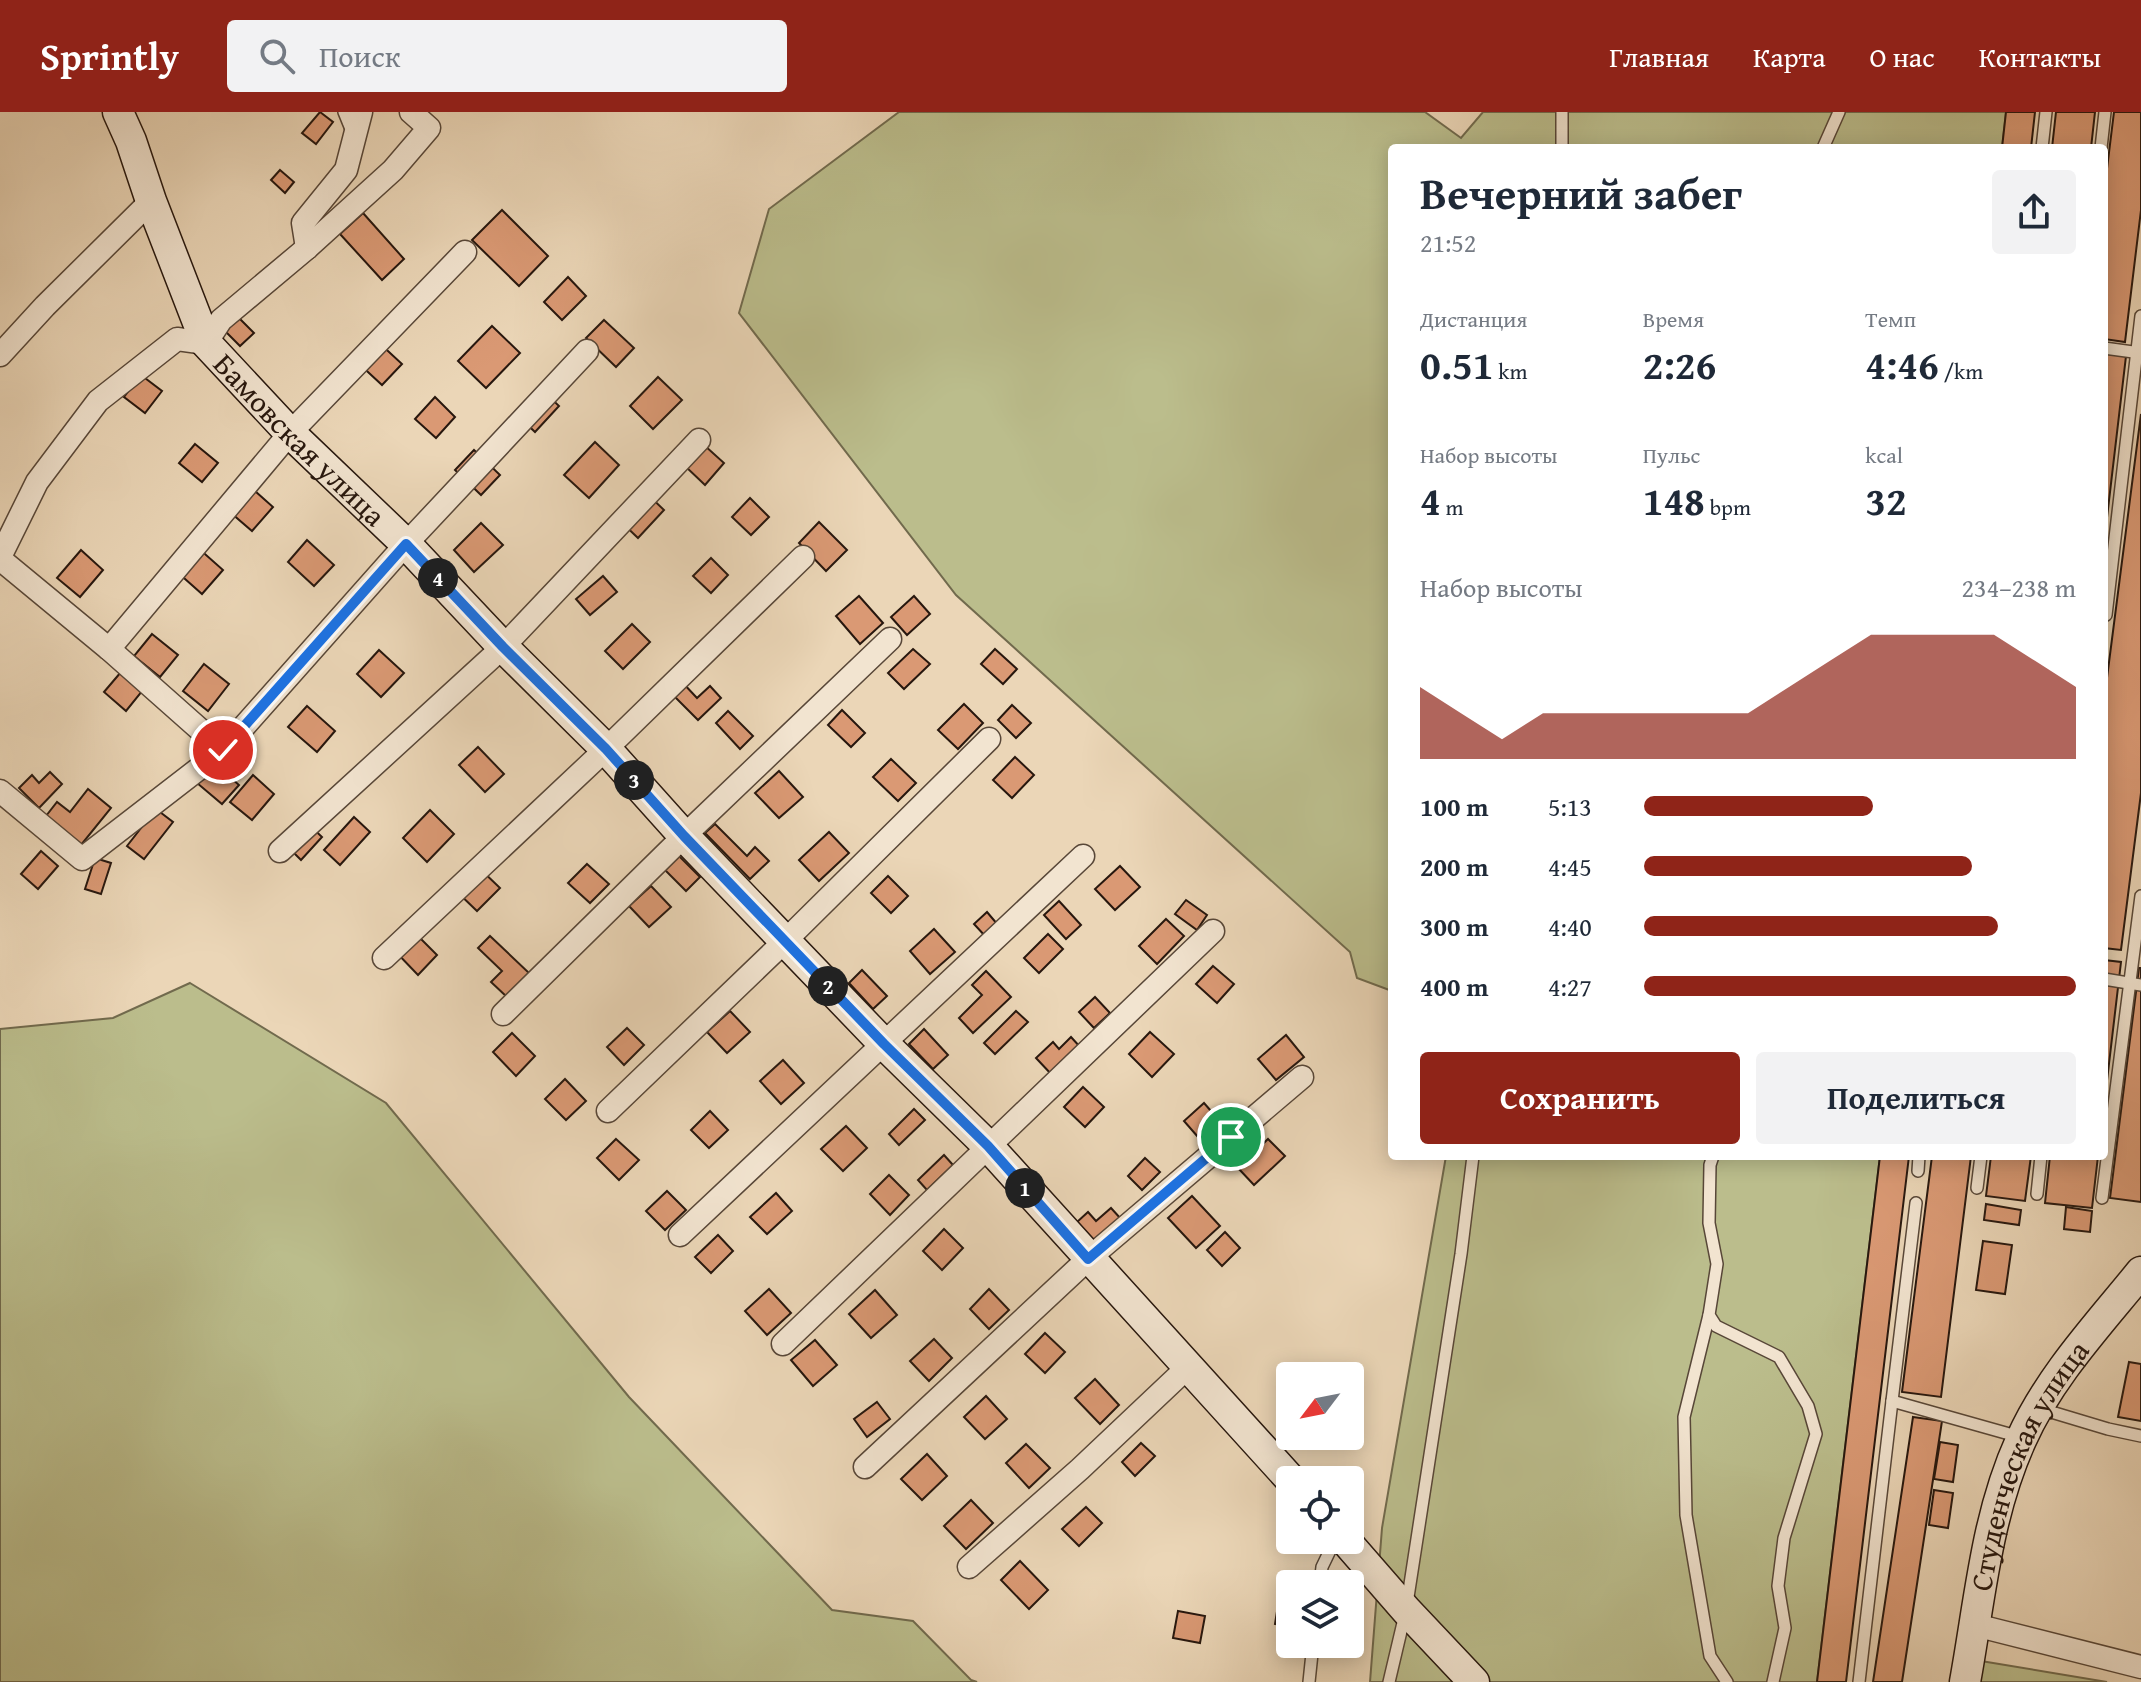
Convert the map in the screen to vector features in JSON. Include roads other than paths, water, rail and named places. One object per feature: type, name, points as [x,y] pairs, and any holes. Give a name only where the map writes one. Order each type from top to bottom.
[{"type":"street","name":"Бамовская улица","points":[[118,112],[206,343],[290,433],[406,544],[503,647],[606,749],[684,836],[884,1044],[988,1146],[1278,1466]]},
{"type":"street","points":[[307,248],[303,223],[346,170],[361,112]]},
{"type":"street","points":[[223,750],[0,558],[37,482],[98,401],[177,339],[206,343],[221,320],[393,170],[429,128],[411,112]]},
{"type":"street","points":[[0,355],[151,201]]},
{"type":"street","points":[[109,649],[290,433],[465,252]]},
{"type":"street","points":[[0,791],[82,859],[223,750],[406,544],[587,351]]},
{"type":"street","points":[[280,851],[503,647],[699,440]]},
{"type":"street","points":[[384,958],[606,749],[803,557]]},
{"type":"street","points":[[503,1014],[890,639]]},
{"type":"street","points":[[608,1111],[989,739]]},
{"type":"street","points":[[680,1235],[1083,856]]},
{"type":"street","points":[[783,1344],[1213,931]]},
{"type":"street","points":[[865,1467],[1088,1259],[1302,1077]]},
{"type":"street","name":"Студенческая улица","points":[[1965,1682],[1989,1534],[2009,1467],[2060,1372],[2141,1272]]},
{"type":"street","points":[[969,1567],[1080,1469],[1189,1366]]},
{"type":"street","points":[[1357,1554],[1474,1682]]},
{"type":"street","points":[[1975,1625],[2141,1667]]},
{"type":"lane","points":[[344,112],[354,139]]},
{"type":"lane","points":[[1562,112],[1562,144]]},
{"type":"lane","points":[[1825,144],[1839,112]]},
{"type":"lane","points":[[2042,144],[2046,112]]},
{"type":"lane","points":[[2101,144],[2105,112]]},
{"type":"lane","points":[[2108,599],[2141,316]]},
{"type":"lane","points":[[2108,348],[2139,352]]},
{"type":"lane","points":[[2102,1198],[2136,984],[2141,896]]},
{"type":"lane","points":[[2108,980],[2136,984]]},
{"type":"lane","points":[[1389,1682],[1406,1610],[1473,1160]]},
{"type":"lane","points":[[1712,1160],[1709,1223],[1717,1264],[1709,1315],[1684,1417],[1686,1515],[1710,1656],[1727,1682]]},
{"type":"lane","points":[[1918,1171],[1919,1160]]},
{"type":"lane","points":[[1977,1188],[1980,1160]]},
{"type":"lane","points":[[2037,1194],[2041,1160]]},
{"type":"lane","points":[[1859,1682],[1916,1203]]},
{"type":"lane","points":[[1709,1315],[1716,1326],[1779,1357],[1808,1406],[1816,1434],[1784,1538],[1778,1586],[1785,1628],[1773,1682]]},
{"type":"lane","points":[[1892,1401],[2022,1438]]},
{"type":"lane","points":[[2038,1408],[2141,1436]]},
{"type":"lane","points":[[1309,1682],[1312,1658]]}]
